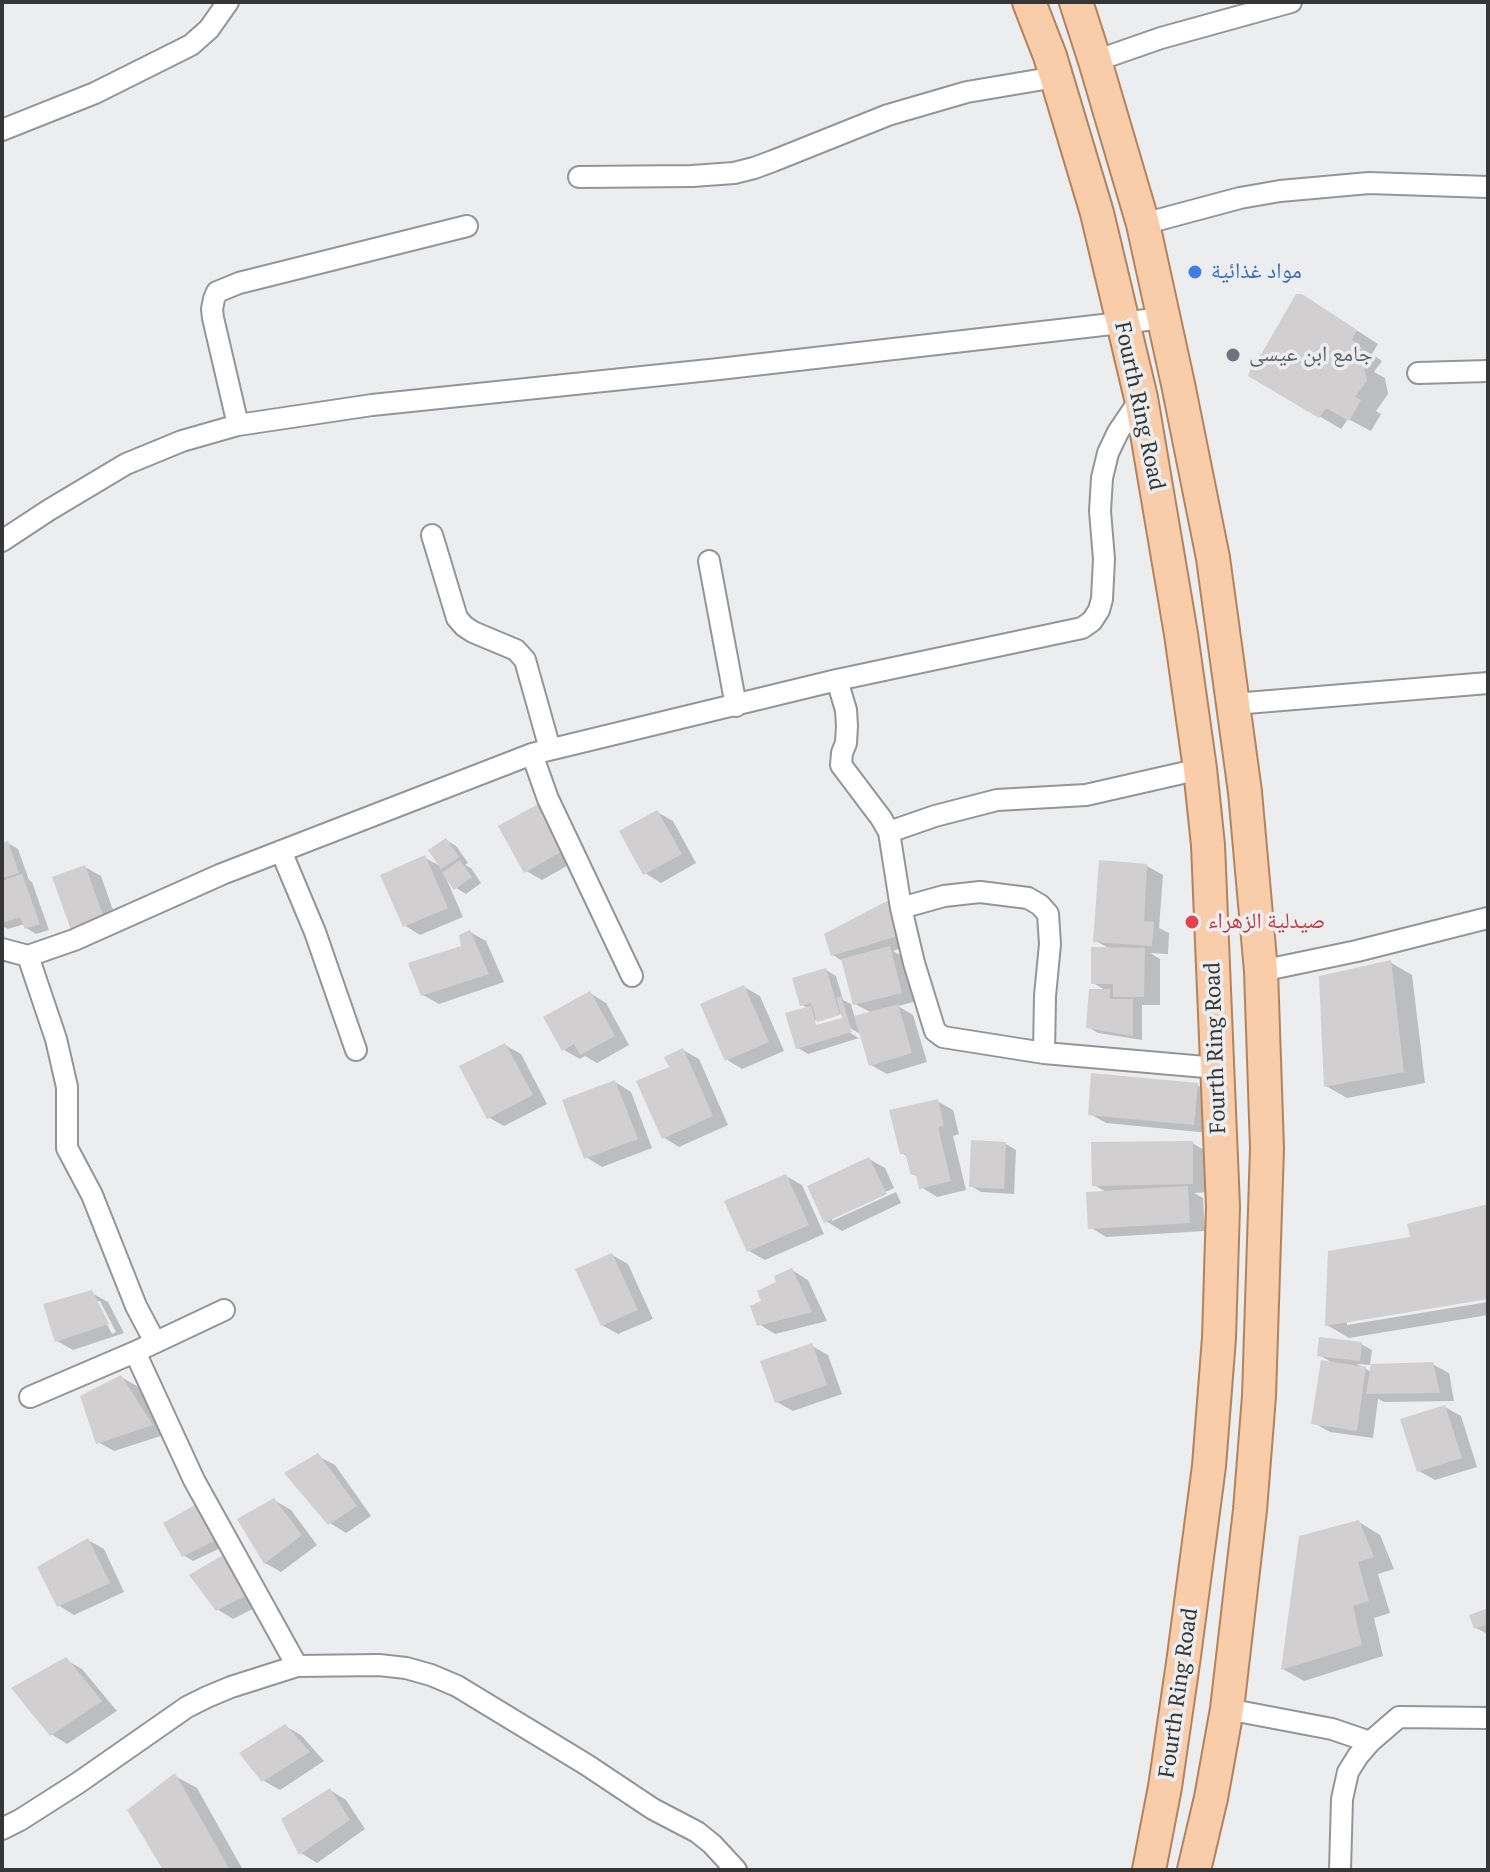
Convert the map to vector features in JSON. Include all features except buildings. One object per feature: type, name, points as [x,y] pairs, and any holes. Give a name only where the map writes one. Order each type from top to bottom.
[{"type":"main road","name":"Fourth Ring Road","points":[[1029,2],[1056,77],[1097,213],[1141,398],[1181,634],[1208,845],[1223,1207],[1219,1338],[1209,1466],[1165,1787],[1149,1870]]},
{"type":"main road","name":"Fourth Ring Road","points":[[1076,2],[1143,224],[1213,558],[1245,792],[1261,971],[1267,1148],[1259,1396],[1250,1510],[1227,1709],[1194,1870]]},
{"type":"main road","points":[[1165,1787],[1211,1798]]},
{"type":"street","points":[[2,130],[95,93],[191,45],[209,29],[228,2]]},
{"type":"street","points":[[1095,61],[1161,38],[1291,2]]},
{"type":"street","points":[[579,177],[692,176],[744,171],[888,115],[967,92],[1056,77]]},
{"type":"street","points":[[1143,224],[1240,198],[1280,191],[1369,183],[1488,187]]},
{"type":"street","points":[[238,425],[213,318],[217,292],[239,283],[467,226]]},
{"type":"street","points":[[2,541],[126,464],[182,441],[238,425],[372,405],[1164,318]]},
{"type":"street","points":[[1418,373],[1488,371]]},
{"type":"street","points":[[2,949],[28,956],[74,940],[222,874],[541,752],[837,680],[1082,628],[1092,621],[1102,599],[1100,511],[1102,478],[1108,453],[1141,398]]},
{"type":"street","points":[[432,535],[457,618],[473,632],[516,650],[525,660],[548,799],[632,976]]},
{"type":"street","points":[[709,561],[736,706]]},
{"type":"street","points":[[837,680],[846,710],[847,726],[841,765],[889,832],[901,908],[935,1031],[952,1039],[1044,1053],[1217,1068]]},
{"type":"street","points":[[1234,704],[1488,683]]},
{"type":"street","points":[[889,832],[997,800],[1086,795],[1200,769]]},
{"type":"street","points":[[281,851],[315,932],[356,1050]]},
{"type":"street","points":[[901,908],[944,896],[980,892],[1028,898],[1040,905],[1048,914],[1050,944],[1044,1053]]},
{"type":"street","points":[[1261,971],[1488,918]]},
{"type":"street","points":[[28,956],[56,1039],[67,1087],[67,1148],[92,1195],[136,1306],[155,1342]]},
{"type":"street","points":[[30,1397],[224,1310]]},
{"type":"street","points":[[135,1352],[194,1480],[297,1666]]},
{"type":"street","points":[[2,1829],[68,1789],[187,1707],[231,1687],[297,1666],[379,1665],[406,1668],[457,1686],[537,1733],[653,1809],[697,1832],[736,1870]]},
{"type":"street","points":[[1227,1709],[1332,1729],[1370,1742]]},
{"type":"street","points":[[1340,1870],[1342,1799],[1348,1772],[1370,1742],[1399,1717],[1488,1718]]},
{"type":"place","name":"مواد غذائية","points":[[1195,272]]},
{"type":"place","name":"جامع ابن عيسى","points":[[1233,355]]},
{"type":"place","name":"صيدلية الزهراء","points":[[1192,922]]}]
